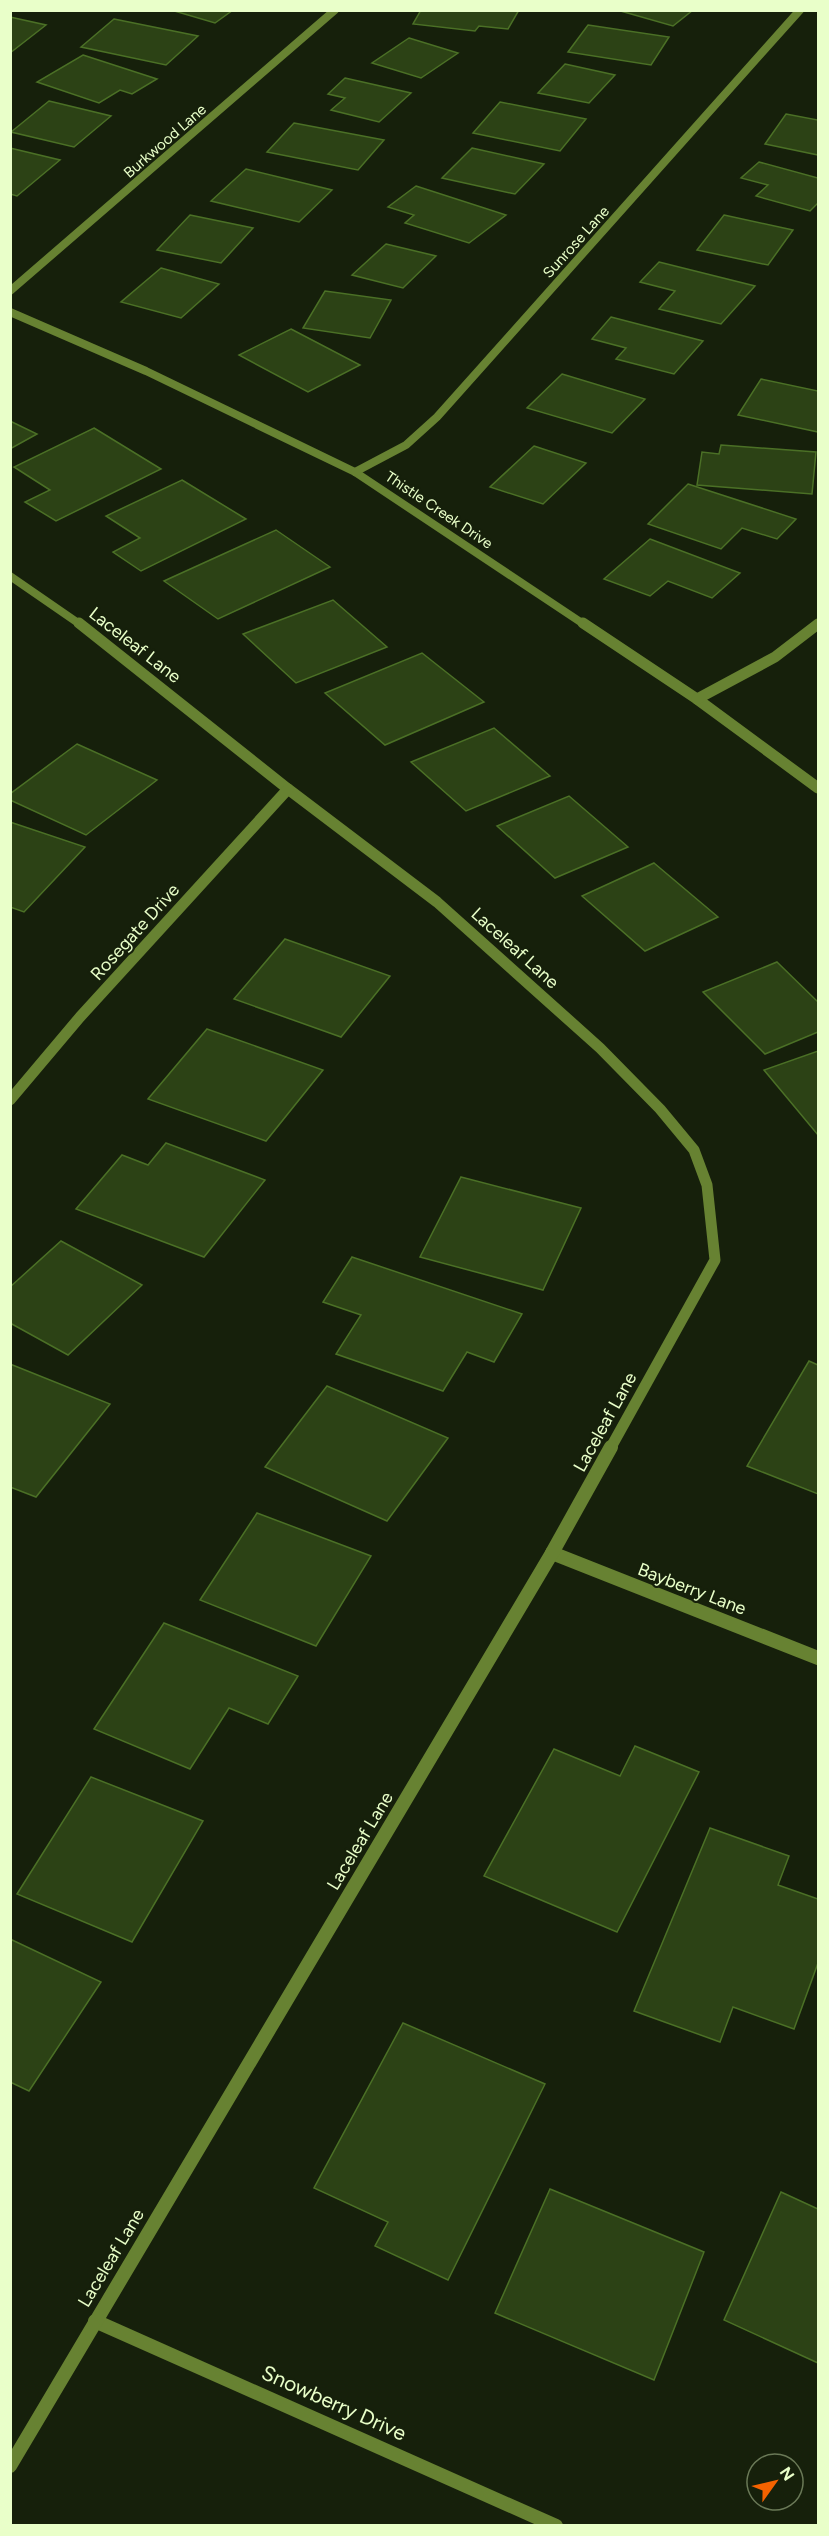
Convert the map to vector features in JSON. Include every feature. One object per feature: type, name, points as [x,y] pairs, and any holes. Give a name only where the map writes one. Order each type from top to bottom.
[{"type":"street","name":"Burkwood Lane","points":[[10,291],[335,10]]},
{"type":"street","name":"Sunrose Lane","points":[[355,472],[406,445],[437,417],[800,10]]},
{"type":"street","name":"Thistle Creek Drive","points":[[10,312],[146,370],[355,472],[697,699],[819,788]]},
{"type":"street","name":"Laceleaf Lane","points":[[10,576],[100,638],[288,789],[436,902],[600,1048],[660,1109],[694,1149],[707,1185],[715,1260],[552,1553],[10,2466]]},
{"type":"street","points":[[697,699],[750,673],[800,641],[819,624]]},
{"type":"street","name":"Rosegate Drive","points":[[10,1100],[80,1017],[288,789]]},
{"type":"street","name":"Bayberry Lane","points":[[552,1553],[819,1658]]},
{"type":"street","name":"Snowberry Drive","points":[[95,2321],[556,2526]]},
{"type":"building","points":[[171,10],[233,10],[215,23]]},
{"type":"building","points":[[421,10],[519,10],[508,29],[479,26],[475,31],[413,24]]},
{"type":"building","points":[[617,10],[693,10],[673,26]]},
{"type":"building","points":[[10,17],[46,25],[10,53]]},
{"type":"building","points":[[114,19],[198,36],[166,65],[81,47]]},
{"type":"building","points":[[588,25],[669,37],[651,65],[568,52]]},
{"type":"building","points":[[409,38],[458,53],[421,78],[372,63]]},
{"type":"building","points":[[83,55],[157,79],[132,94],[120,90],[99,103],[37,82]]},
{"type":"building","points":[[565,64],[615,75],[589,103],[538,93]]},
{"type":"building","points":[[345,78],[411,93],[379,122],[331,110],[345,98],[328,94]]},
{"type":"building","points":[[49,101],[111,116],[74,147],[11,132]]},
{"type":"building","points":[[500,102],[586,119],[560,151],[473,133]]},
{"type":"building","points":[[786,114],[818,120],[818,155],[765,144]]},
{"type":"building","points":[[294,123],[384,140],[358,170],[267,152]]},
{"type":"building","points":[[10,148],[60,160],[17,196],[10,194]]},
{"type":"building","points":[[472,148],[544,164],[515,194],[442,178]]},
{"type":"building","points":[[759,162],[818,178],[818,203],[810,211],[756,196],[768,185],[741,178]]},
{"type":"building","points":[[246,169],[332,190],[299,222],[211,201]]},
{"type":"building","points":[[416,186],[506,215],[469,243],[405,223],[414,215],[388,207]]},
{"type":"building","points":[[190,215],[253,228],[221,263],[157,250]]},
{"type":"building","points":[[724,215],[793,230],[768,265],[697,250]]},
{"type":"building","points":[[386,244],[436,256],[403,288],[352,275]]},
{"type":"building","points":[[659,262],[755,286],[721,324],[659,309],[675,291],[640,282]]},
{"type":"building","points":[[161,268],[219,284],[181,318],[121,302]]},
{"type":"building","points":[[325,291],[391,300],[370,338],[303,328]]},
{"type":"building","points":[[611,317],[703,341],[674,374],[616,359],[626,348],[592,339]]},
{"type":"building","points":[[291,329],[360,365],[308,392],[239,355]]},
{"type":"building","points":[[562,374],[645,399],[612,433],[527,408]]},
{"type":"building","points":[[761,379],[818,391],[818,432],[738,415]]},
{"type":"building","points":[[10,421],[37,434],[10,449]]},
{"type":"building","points":[[94,428],[161,469],[56,521],[25,502],[50,490],[14,467]]},
{"type":"building","points":[[721,445],[816,452],[812,494],[697,485],[702,452],[719,454]]},
{"type":"building","points":[[534,446],[586,463],[543,504],[490,487]]},
{"type":"building","points":[[182,480],[246,519],[141,571],[113,552],[140,538],[106,516]]},
{"type":"building","points":[[688,484],[796,519],[777,539],[742,528],[721,549],[648,524]]},
{"type":"building","points":[[276,530],[330,567],[218,619],[164,581]]},
{"type":"building","points":[[650,539],[740,573],[712,598],[668,581],[650,596],[604,579]]},
{"type":"building","points":[[333,600],[387,647],[296,683],[243,634]]},
{"type":"building","points":[[422,653],[484,702],[385,745],[325,693]]},
{"type":"building","points":[[494,728],[550,776],[466,811],[411,762]]},
{"type":"building","points":[[77,744],[157,780],[86,835],[10,800],[10,794]]},
{"type":"building","points":[[569,796],[628,847],[555,878],[497,826]]},
{"type":"building","points":[[10,822],[85,847],[24,912],[10,907]]},
{"type":"building","points":[[654,863],[718,917],[645,951],[582,896]]},
{"type":"building","points":[[285,939],[390,976],[341,1037],[234,999]]},
{"type":"building","points":[[777,962],[818,1002],[818,1032],[765,1054],[703,992]]},
{"type":"building","points":[[207,1029],[323,1070],[266,1141],[148,1099]]},
{"type":"building","points":[[818,1051],[818,1135],[764,1070]]},
{"type":"building","points":[[166,1143],[265,1180],[204,1257],[76,1209],[122,1155],[148,1165]]},
{"type":"building","points":[[461,1177],[581,1208],[543,1290],[420,1257]]},
{"type":"building","points":[[61,1241],[142,1285],[68,1355],[10,1323],[10,1287]]},
{"type":"building","points":[[352,1257],[522,1314],[494,1362],[467,1352],[443,1391],[336,1354],[361,1315],[323,1302]]},
{"type":"building","points":[[809,1361],[818,1365],[818,1494],[747,1466]]},
{"type":"building","points":[[10,1364],[110,1404],[36,1497],[10,1487]]},
{"type":"building","points":[[327,1386],[448,1438],[387,1521],[265,1467]]},
{"type":"building","points":[[257,1513],[371,1556],[316,1646],[200,1600]]},
{"type":"building","points":[[164,1623],[298,1676],[268,1724],[229,1708],[190,1769],[94,1729]]},
{"type":"building","points":[[635,1746],[699,1772],[617,1932],[484,1876],[554,1749],[620,1776]]},
{"type":"building","points":[[91,1777],[203,1821],[132,1942],[17,1894]]},
{"type":"building","points":[[710,1828],[789,1856],[778,1885],[818,1899],[818,1963],[794,2029],[733,2007],[720,2042],[634,2011]]},
{"type":"building","points":[[10,1939],[101,1982],[29,2091],[10,2082]]},
{"type":"building","points":[[403,2023],[545,2084],[448,2280],[375,2246],[388,2222],[314,2188]]},
{"type":"building","points":[[550,2189],[704,2252],[654,2380],[495,2313]]},
{"type":"building","points":[[781,2192],[818,2209],[818,2363],[724,2320]]}]
